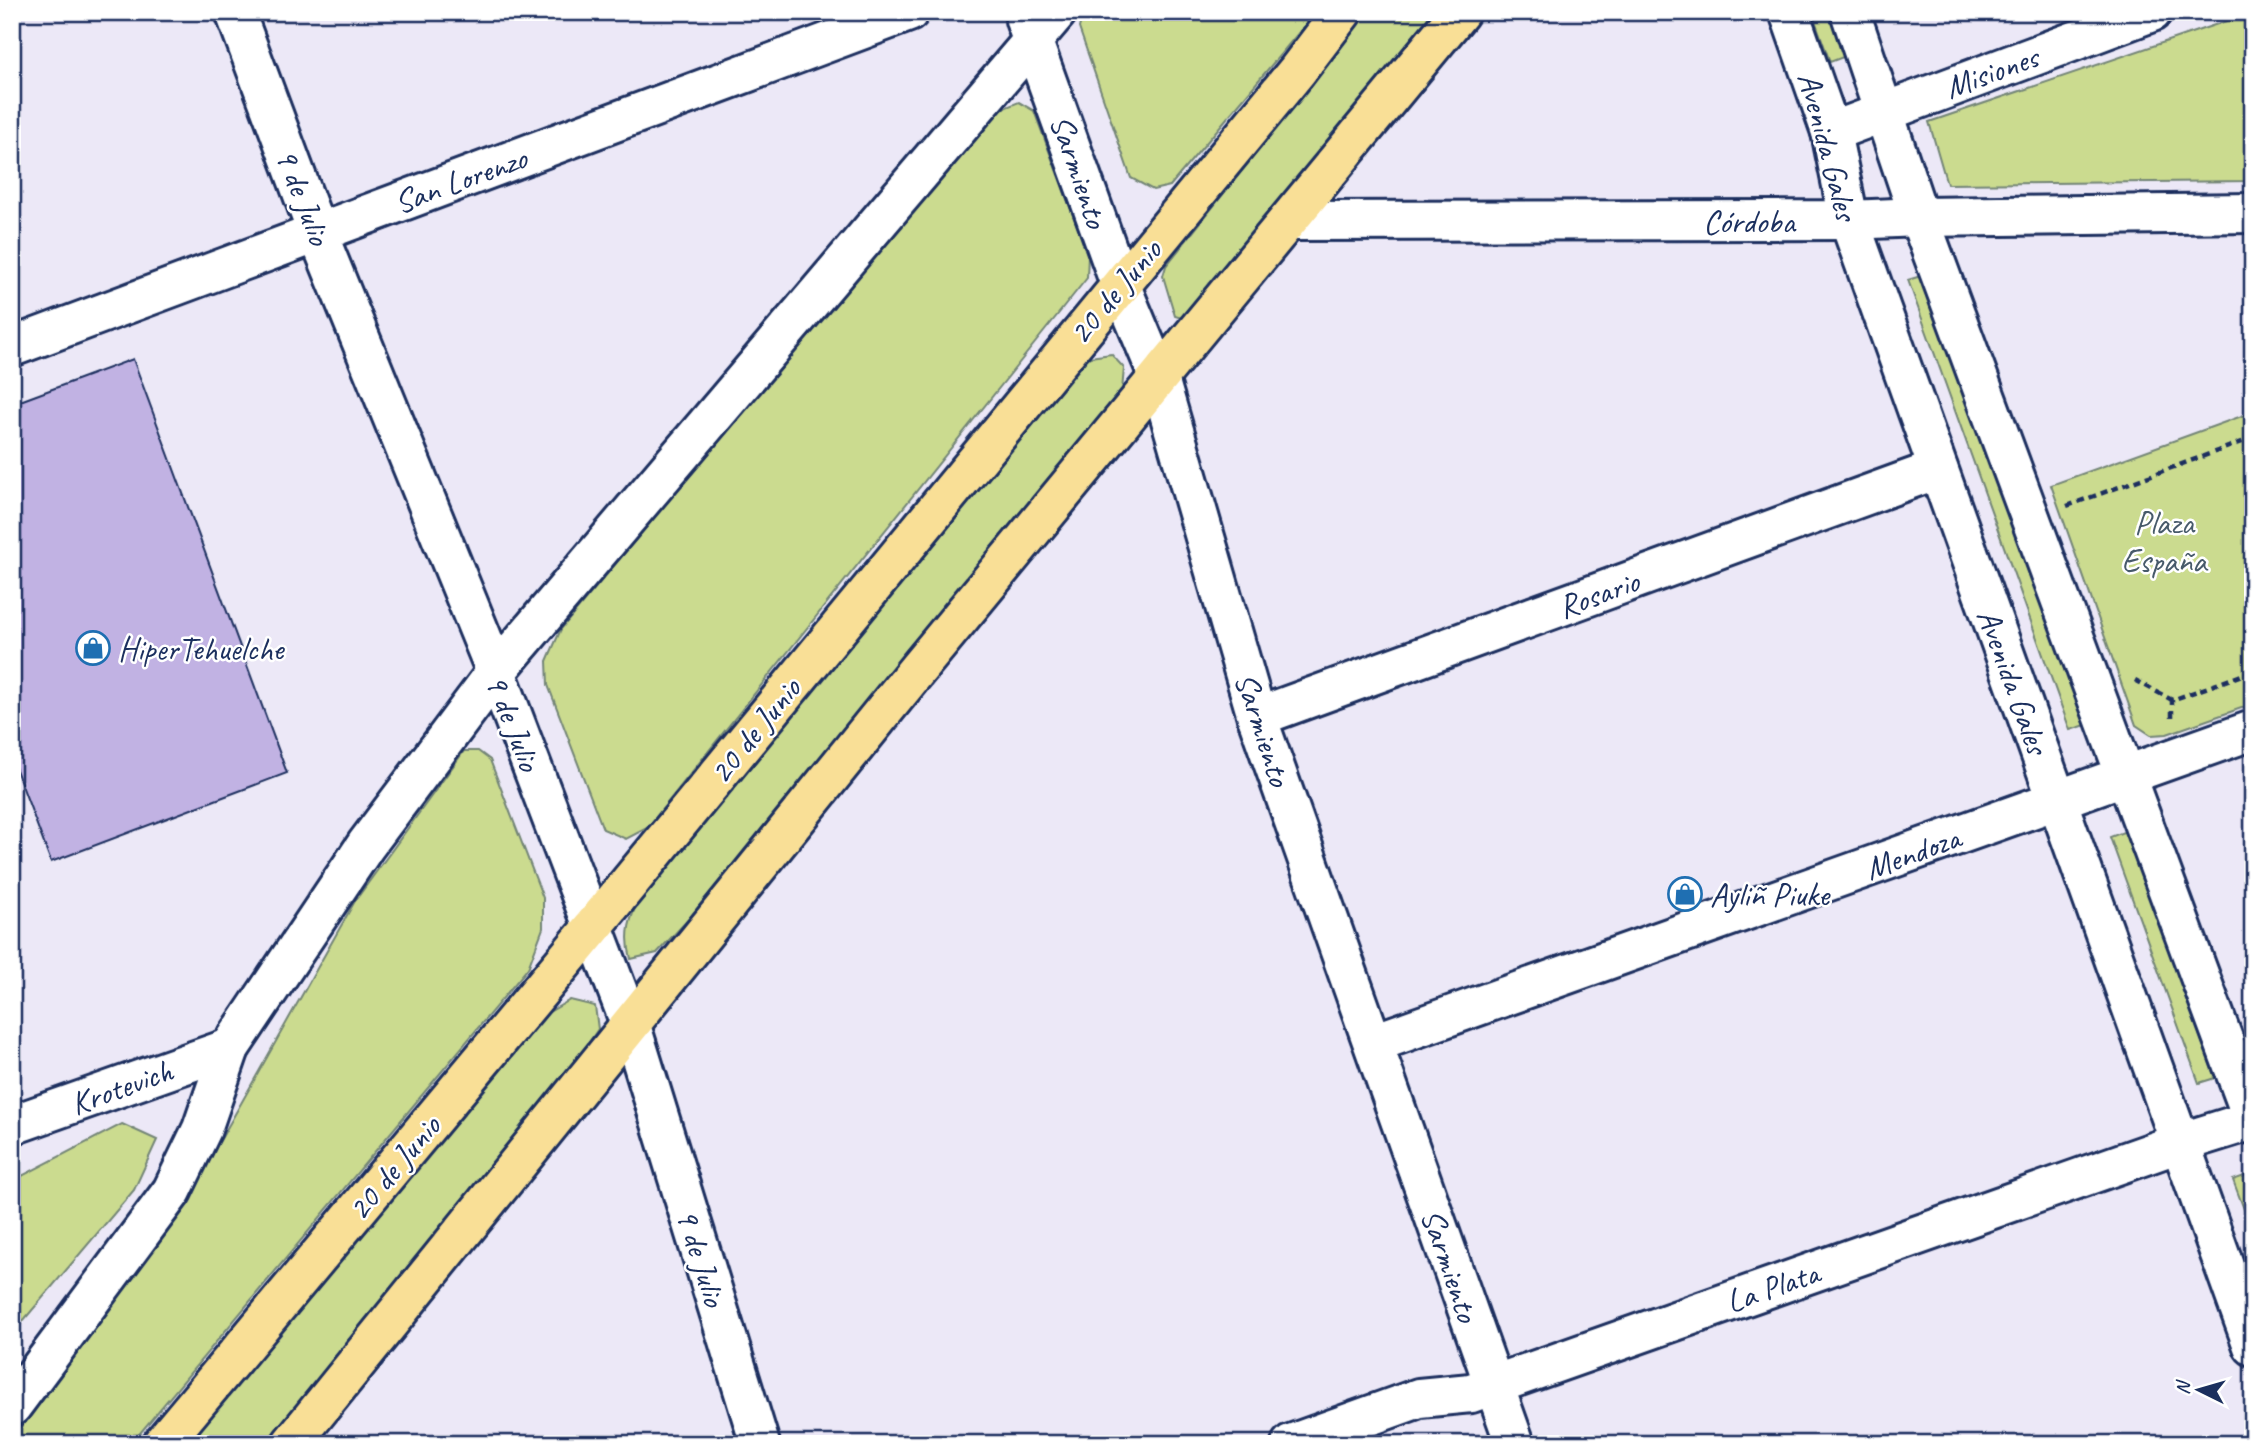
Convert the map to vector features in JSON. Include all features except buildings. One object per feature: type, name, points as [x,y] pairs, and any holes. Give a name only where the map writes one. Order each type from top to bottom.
[{"type":"main road","name":"20 de Junio","points":[[162,1444],[592,928],[1119,284],[1297,71],[1342,12]]},
{"type":"main road","points":[[291,1444],[1157,375],[1460,12]]},
{"type":"street","name":"9 de Julio","points":[[235,12],[317,232],[496,672],[631,1026],[760,1444]]},
{"type":"street","name":"San Lorenzo","points":[[12,347],[909,12]]},
{"type":"street","name":"Avenida Gales","points":[[1789,12],[1831,132],[1849,220],[2253,1346]]},
{"type":"street","name":"Avenida Gales","points":[[1850,12],[1919,217],[2253,1120]]},
{"type":"street","name":"Misiones","points":[[1831,132],[2152,12]]},
{"type":"street","name":"Sarmiento","points":[[1038,22],[1119,284],[1157,375],[1257,717],[1515,1444]]},
{"type":"street","points":[[12,1406],[172,1191],[202,1129],[230,1048],[366,845],[496,672],[1038,22]]},
{"type":"street","name":"Córdoba","points":[[1288,221],[1849,220],[2253,213]]},
{"type":"street","name":"Rosario","points":[[1257,717],[1938,469]]},
{"type":"street","name":"Mendoza","points":[[1374,1043],[2253,730]]},
{"type":"street","name":"Krotevich","points":[[12,1125],[230,1048]]},
{"type":"street","name":"La Plata","points":[[1290,1444],[1419,1398],[1471,1393],[2179,1143],[2253,1120]]},
{"type":"path","points":[[2071,518],[2066,505],[2253,438]]},
{"type":"path","points":[[2131,671],[2136,683],[2172,700],[2253,671]]},
{"type":"green space","points":[[1083,12],[1316,12],[1170,186],[1153,190],[1131,178],[1079,28]]},
{"type":"green space","points":[[1368,12],[1436,12],[1185,319],[1175,316],[1163,276],[1166,266]]},
{"type":"green space","points":[[1812,12],[1830,12],[1846,56],[1830,62]]},
{"type":"green space","points":[[2253,12],[2253,181],[1947,184],[1929,122]]},
{"type":"green space","points":[[1019,102],[1034,111],[1088,255],[1087,278],[647,828],[626,839],[603,829],[548,685],[547,661],[561,629],[994,112]]},
{"type":"green space","points":[[1924,275],[2086,725],[2070,730],[1908,280]]},
{"type":"green space","points":[[1111,354],[1124,368],[1122,391],[1113,415],[695,912],[657,953],[631,959],[629,926],[641,894],[1074,368],[1090,357]]},
{"type":"green space","name":"Plaza España","points":[[2253,412],[2253,704],[2167,734],[2151,735],[2136,725],[2051,485]]},
{"type":"green space","points":[[464,751],[478,751],[490,760],[543,898],[543,928],[528,968],[131,1444],[12,1444],[12,1438],[186,1201],[355,901]]},
{"type":"green space","points":[[2126,831],[2215,1078],[2199,1083],[2110,837]]},
{"type":"green space","points":[[570,1000],[595,1006],[598,1029],[556,1091],[271,1444],[181,1444],[544,1015]]},
{"type":"green space","points":[[122,1124],[157,1140],[134,1190],[12,1334],[12,1181]]},
{"type":"green space","points":[[2250,1174],[2253,1183],[2253,1233],[2233,1180]]},
{"type":"place","name":"HiperTehuelche","points":[[93,648]]},
{"type":"place","name":"Ayliñ Piuke","points":[[1685,894]]}]
